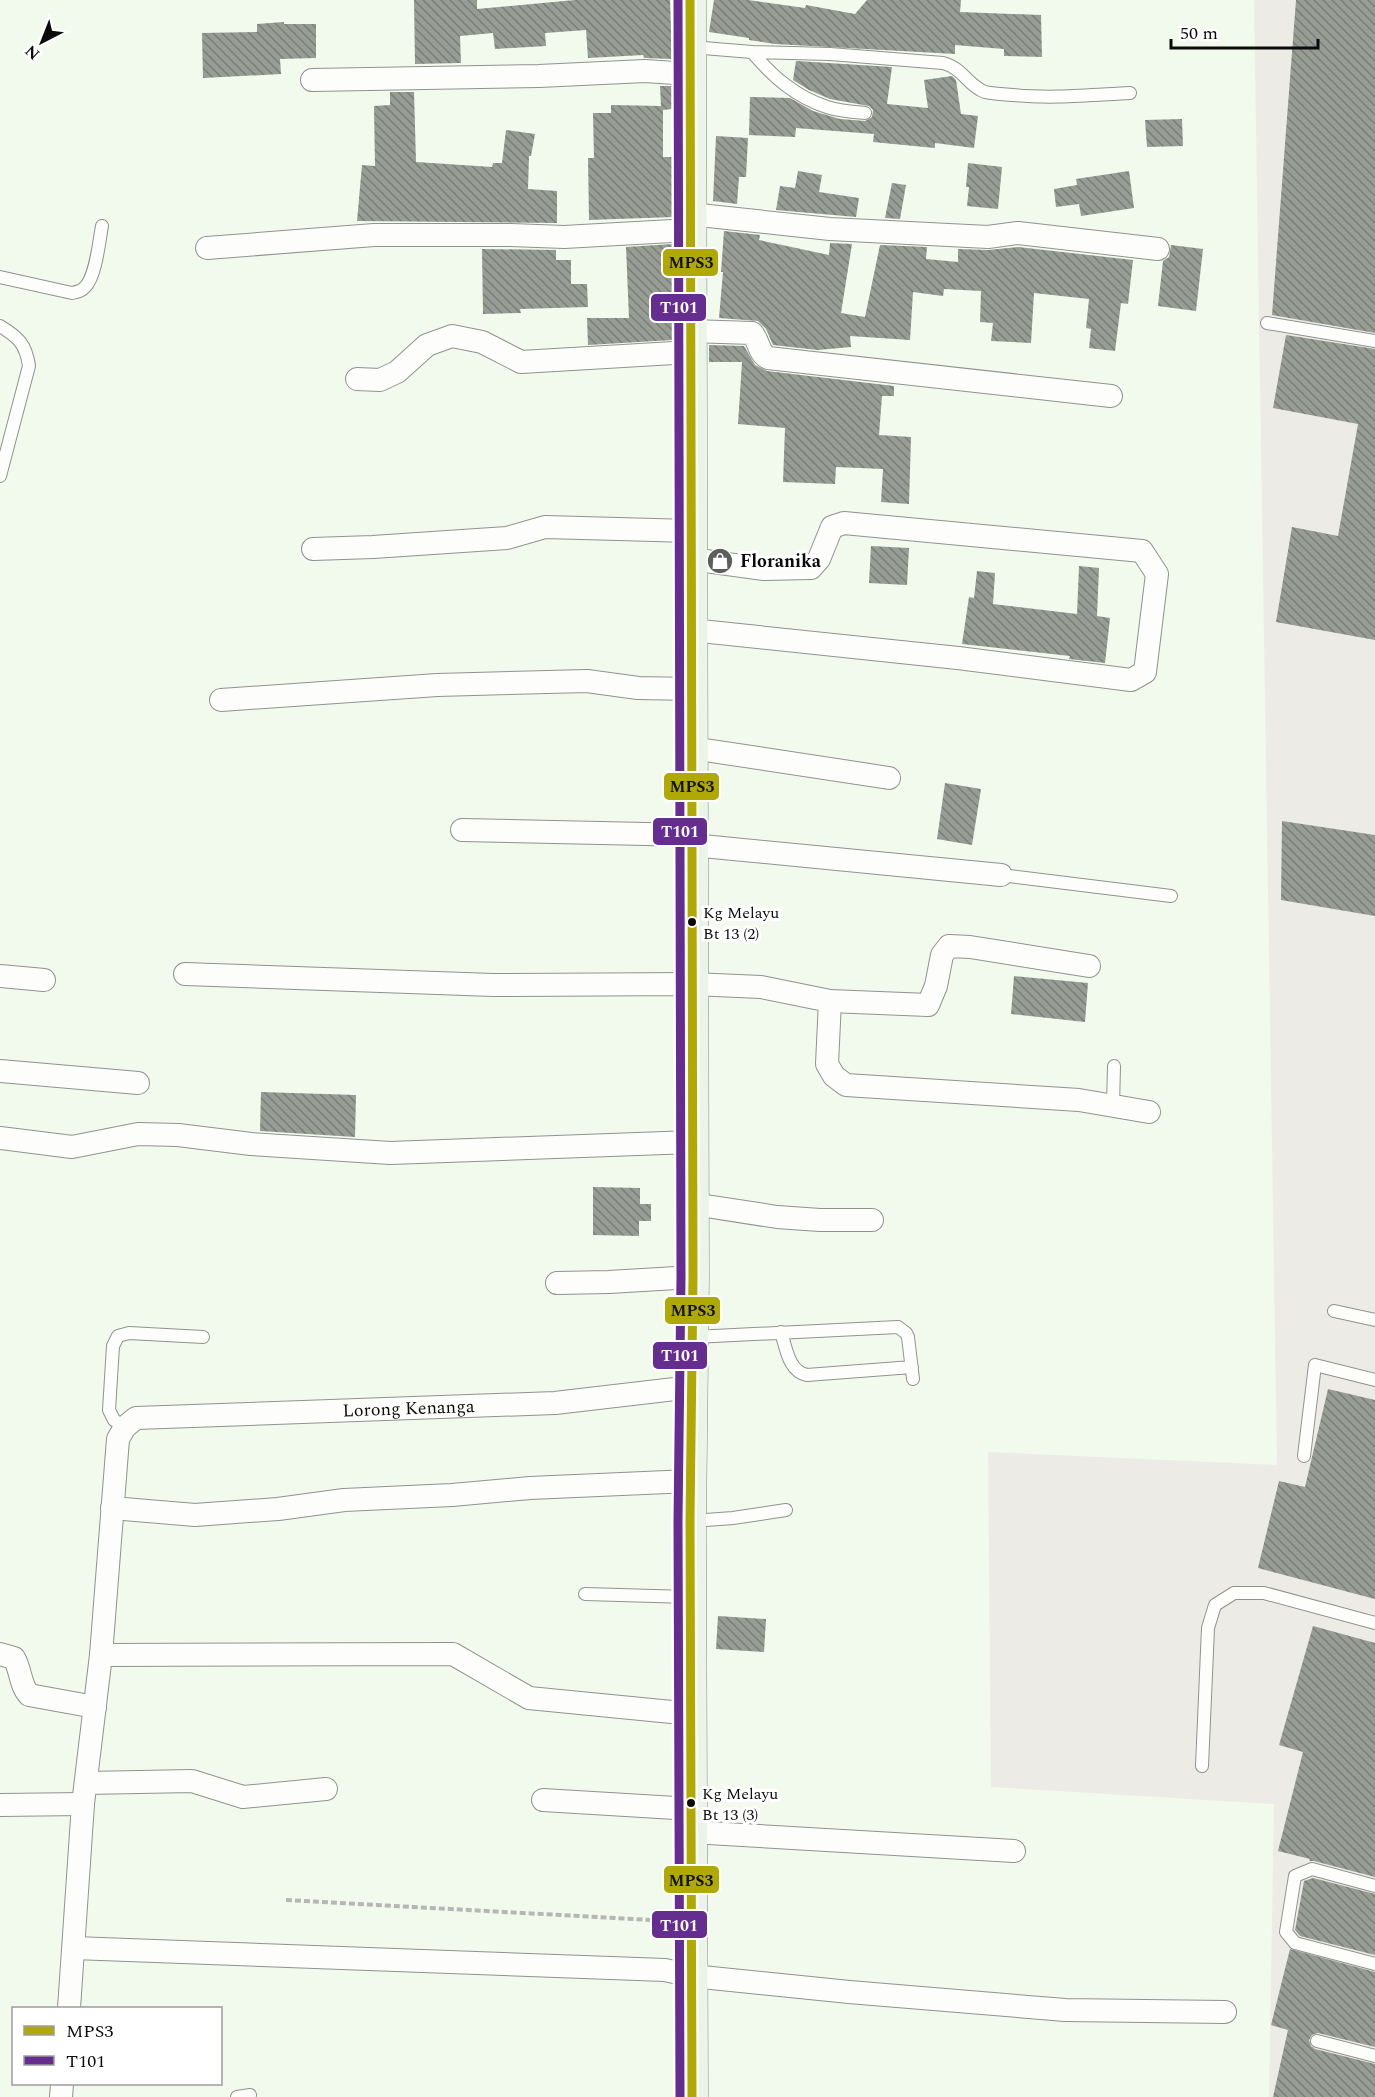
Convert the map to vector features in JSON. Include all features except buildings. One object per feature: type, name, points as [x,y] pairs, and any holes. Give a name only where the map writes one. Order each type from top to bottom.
[{"type":"main road","points":[[690,0],[693,1204],[690,1481],[692,2097]]},
{"type":"street","points":[[312,80],[539,76],[645,71],[690,61]]},
{"type":"street","points":[[207,248],[374,235],[564,237],[690,222],[988,237],[1018,233],[1158,249]]},
{"type":"street","points":[[357,379],[380,380],[398,372],[427,345],[452,336],[482,342],[521,362],[752,333],[763,355],[768,358],[1110,396]]},
{"type":"street","points":[[313,549],[507,538],[544,527],[691,545],[764,569],[811,568],[819,559],[832,527],[844,523],[1142,551],[1157,574],[1144,672],[1131,680],[958,658],[691,630]]},
{"type":"street","points":[[221,700],[436,684],[587,681],[638,688],[691,689]]},
{"type":"street","points":[[692,748],[889,778]]},
{"type":"street","points":[[462,830],[692,840],[1001,875]]},
{"type":"street","points":[[185,974],[493,985],[692,984],[760,987],[830,1001],[928,1005],[936,987],[942,955],[949,946],[970,947],[1089,966]]},
{"type":"street","points":[[0,975],[44,980]]},
{"type":"street","points":[[830,1001],[827,1064],[834,1076],[846,1084],[1079,1100],[1149,1112]]},
{"type":"street","points":[[0,1071],[138,1083]]},
{"type":"street","points":[[0,1138],[72,1147],[138,1134],[178,1135],[251,1144],[390,1153],[692,1142]]},
{"type":"street","points":[[693,1204],[777,1217],[872,1220]]},
{"type":"street","points":[[557,1283],[693,1277]]},
{"type":"street","name":"Lorong Kenanga","points":[[125,1427],[136,1418],[555,1403],[692,1387]]},
{"type":"street","points":[[69,2007],[84,1793],[101,1655],[118,1439],[125,1427]]},
{"type":"street","points":[[112,1508],[195,1515],[278,1509],[344,1500],[690,1481]]},
{"type":"street","points":[[0,1654],[14,1658],[20,1671],[23,1689],[29,1695],[95,1707]]},
{"type":"street","points":[[101,1655],[453,1654],[529,1698],[692,1714]]},
{"type":"street","points":[[0,1805],[192,1781],[243,1797],[327,1789]]},
{"type":"street","points":[[543,1800],[691,1820],[1014,1851]]},
{"type":"street","points":[[74,1947],[665,1970],[692,1976],[849,1992],[1065,2010],[1225,2012]]},
{"type":"lane","points":[[690,61],[752,52],[830,54],[943,63],[958,70],[974,87],[985,92],[1036,98],[1130,93]]},
{"type":"lane","points":[[752,52],[769,72],[789,89],[828,108],[865,113]]},
{"type":"lane","points":[[0,277],[72,293],[80,291],[87,286],[91,278],[102,226]]},
{"type":"lane","points":[[1267,323],[1375,341]]},
{"type":"lane","points":[[0,326],[16,336],[27,352],[28,366],[0,476]]},
{"type":"lane","points":[[1001,875],[1171,896]]},
{"type":"lane","points":[[1113,1106],[1114,1066]]},
{"type":"lane","points":[[1334,1311],[1375,1320]]},
{"type":"lane","points":[[693,1337],[781,1332],[898,1327],[908,1337],[912,1373],[807,1376],[801,1374],[792,1365],[781,1332]]},
{"type":"lane","points":[[125,1427],[114,1420],[109,1410],[114,1346],[118,1336],[129,1333],[203,1336]]},
{"type":"lane","points":[[1304,1456],[1315,1365],[1375,1380]]},
{"type":"lane","points":[[690,1521],[733,1518],[786,1510]]},
{"type":"lane","points":[[1202,1766],[1208,1628],[1215,1605],[1234,1593],[1264,1593],[1375,1623]]},
{"type":"lane","points":[[585,1594],[690,1597]]},
{"type":"lane","points":[[1375,1886],[1312,1869],[1295,1876],[1286,1932],[1295,1943],[1375,1964]]},
{"type":"lane","points":[[1317,2041],[1375,2056]]},
{"type":"lane","points":[[237,2097],[250,2095]]},
{"type":"path","points":[[286,1900],[690,1922]]},
{"type":"shaded area","points":[[1254,0],[1375,0],[1375,2097],[1269,2097],[1274,1804],[991,1787],[988,1452],[1277,1465]]},
{"type":"transit line","name":"T101","points":[[678,0],[680,2097]]},
{"type":"transit line","name":"MPS3","points":[[690,0],[692,2097]]},
{"type":"place","name":"Floranika","points":[[720,561]]},
{"type":"place","name":"Kg Melayu Bt 13 (2)","points":[[692,922]]},
{"type":"place","name":"Kg Melayu Bt 13 (3)","points":[[691,1803]]}]
